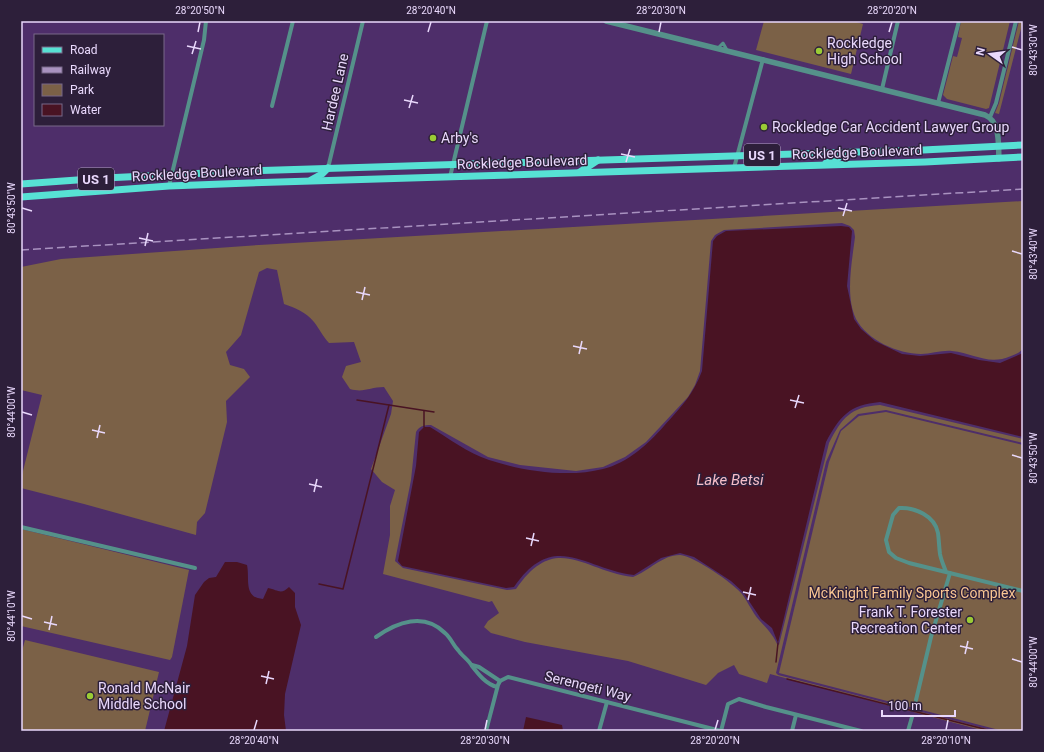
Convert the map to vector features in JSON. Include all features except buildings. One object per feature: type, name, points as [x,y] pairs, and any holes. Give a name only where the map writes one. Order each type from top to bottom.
[{"type":"main road","name":"Rockledge Boulevard","points":[[21,184],[172,174],[453,164],[844,153],[1023,145]]},
{"type":"main road","points":[[848,165],[855,158],[868,152]]},
{"type":"main road","points":[[820,166],[837,159],[844,153]]},
{"type":"main road","name":"Rockledge Boulevard","points":[[21,195],[169,186],[999,160],[1023,157]]},
{"type":"main road","points":[[615,172],[633,159]]},
{"type":"main road","points":[[578,173],[590,167],[598,160]]},
{"type":"main road","points":[[309,181],[322,174],[328,168]]},
{"type":"main road","points":[[21,195],[33,183]]},
{"type":"street","points":[[169,186],[204,40],[206,21]]},
{"type":"street","points":[[272,106],[293,21]]},
{"type":"street","name":"Hardee Lane","points":[[328,168],[363,21]]},
{"type":"street","points":[[450,177],[487,21]]},
{"type":"street","points":[[606,21],[988,116],[997,126],[999,160]]},
{"type":"street","points":[[882,89],[898,21]]},
{"type":"street","points":[[938,104],[959,21]]},
{"type":"street","points":[[988,116],[996,103],[1016,21]]},
{"type":"street","points":[[734,168],[763,59]]},
{"type":"street","points":[[916,700],[948,573],[940,554],[938,531],[933,521],[921,512],[908,508],[899,508],[892,515],[886,540],[889,552],[896,558],[909,563],[948,573],[1023,591]]},
{"type":"street","points":[[21,527],[195,568]]},
{"type":"street","points":[[376,637],[396,624],[409,621],[425,621],[437,626],[446,633],[456,648],[472,665],[480,677],[497,687]]},
{"type":"street","points":[[472,665],[479,667],[500,681],[497,687],[486,731]]},
{"type":"street","name":"Serengeti Way","points":[[500,681],[508,677],[721,731]]},
{"type":"street","points":[[721,731],[728,704],[739,699],[861,731]]},
{"type":"street","points":[[599,731],[607,702]]},
{"type":"street","points":[[792,731],[796,715]]},
{"type":"street","points":[[908,731],[912,717]]},
{"type":"green space","name":"Rockledge High School","points":[[764,21],[853,21],[863,24],[851,74],[756,50]]},
{"type":"green space","points":[[961,21],[1010,21],[989,108],[986,109],[947,99],[943,95],[953,56],[957,57],[962,38],[958,37]]},
{"type":"green space","points":[[1019,21],[1023,21],[999,114],[995,113],[999,103]]},
{"type":"green space","points":[[1023,201],[1023,348],[1018,353],[1003,359],[995,360],[952,351],[921,354],[893,348],[875,339],[861,327],[853,310],[850,279],[855,237],[854,230],[850,226],[842,223],[724,230],[715,235],[711,241],[700,371],[695,385],[688,397],[646,442],[625,457],[603,467],[576,471],[520,465],[488,457],[431,425],[422,426],[416,432],[411,480],[395,561],[403,568],[507,590],[516,589],[530,572],[544,562],[557,558],[571,559],[633,577],[661,560],[680,555],[703,565],[737,589],[779,645],[829,443],[838,427],[848,415],[861,408],[880,405],[1023,439],[1023,443],[886,410],[858,414],[840,430],[826,462],[776,673],[778,675],[995,731],[985,731],[770,674],[767,683],[739,674],[734,665],[718,673],[706,685],[628,661],[525,642],[491,633],[484,627],[488,621],[499,613],[492,601],[489,602],[383,574],[390,535],[390,506],[395,490],[382,482],[371,469],[391,414],[393,401],[384,387],[363,390],[350,389],[342,377],[346,366],[361,362],[354,342],[329,343],[314,322],[304,313],[284,304],[277,270],[267,268],[259,272],[241,335],[226,352],[230,365],[244,369],[250,377],[226,401],[227,422],[205,513],[197,522],[196,535],[21,488],[21,479],[42,395],[21,390],[21,267],[61,259],[259,245]]},
{"type":"green space","name":"McKnight Family Sports Complex","points":[[886,412],[1023,445],[1023,731],[1003,731],[779,673],[829,462],[841,431],[859,416]]},
{"type":"green space","points":[[21,529],[189,570],[172,657],[170,660],[21,626]]},
{"type":"green space","name":"Ronald McNair Middle School","points":[[25,640],[159,672],[145,731],[21,731],[21,655]]},
{"type":"water","name":"Lake Betsi","points":[[841,226],[849,227],[852,231],[847,286],[854,319],[861,329],[875,341],[902,354],[920,356],[951,353],[979,360],[1000,363],[1023,353],[1023,437],[880,402],[860,406],[847,413],[836,425],[826,442],[778,643],[772,628],[761,619],[743,592],[731,581],[694,557],[680,553],[661,558],[634,575],[570,557],[556,556],[543,560],[529,570],[514,587],[506,588],[402,566],[398,561],[416,466],[419,432],[424,427],[430,427],[458,445],[481,457],[502,464],[531,470],[561,473],[589,472],[603,469],[621,462],[629,458],[644,446],[676,413],[695,387],[702,371],[713,241],[717,236],[726,231]]},
{"type":"water","points":[[225,562],[237,562],[247,565],[250,591],[252,595],[257,598],[263,599],[268,588],[277,591],[284,591],[289,587],[295,593],[295,607],[301,625],[285,694],[284,715],[286,731],[164,731],[187,646],[195,595],[204,582],[209,578],[216,577]]},
{"type":"water","points":[[526,717],[562,725],[563,731],[523,731]]},
{"type":"waterway","points":[[357,400],[434,412]]},
{"type":"waterway","points":[[319,584],[343,589],[389,405]]},
{"type":"waterway","points":[[424,411],[424,427]]},
{"type":"waterway","points":[[776,662],[778,643]]},
{"type":"waterway","points":[[787,679],[992,731]]},
{"type":"railway","points":[[21,250],[1023,189]]},
{"type":"place","name":"Rockledge High School","points":[[819,51]]},
{"type":"place","name":"Rockledge Car Accident Lawyer Group","points":[[764,127]]},
{"type":"place","name":"Arby's","points":[[433,138]]},
{"type":"place","name":"Frank T. Forester Recreation Center","points":[[970,620]]},
{"type":"place","name":"Ronald McNair Middle School","points":[[90,696]]}]
